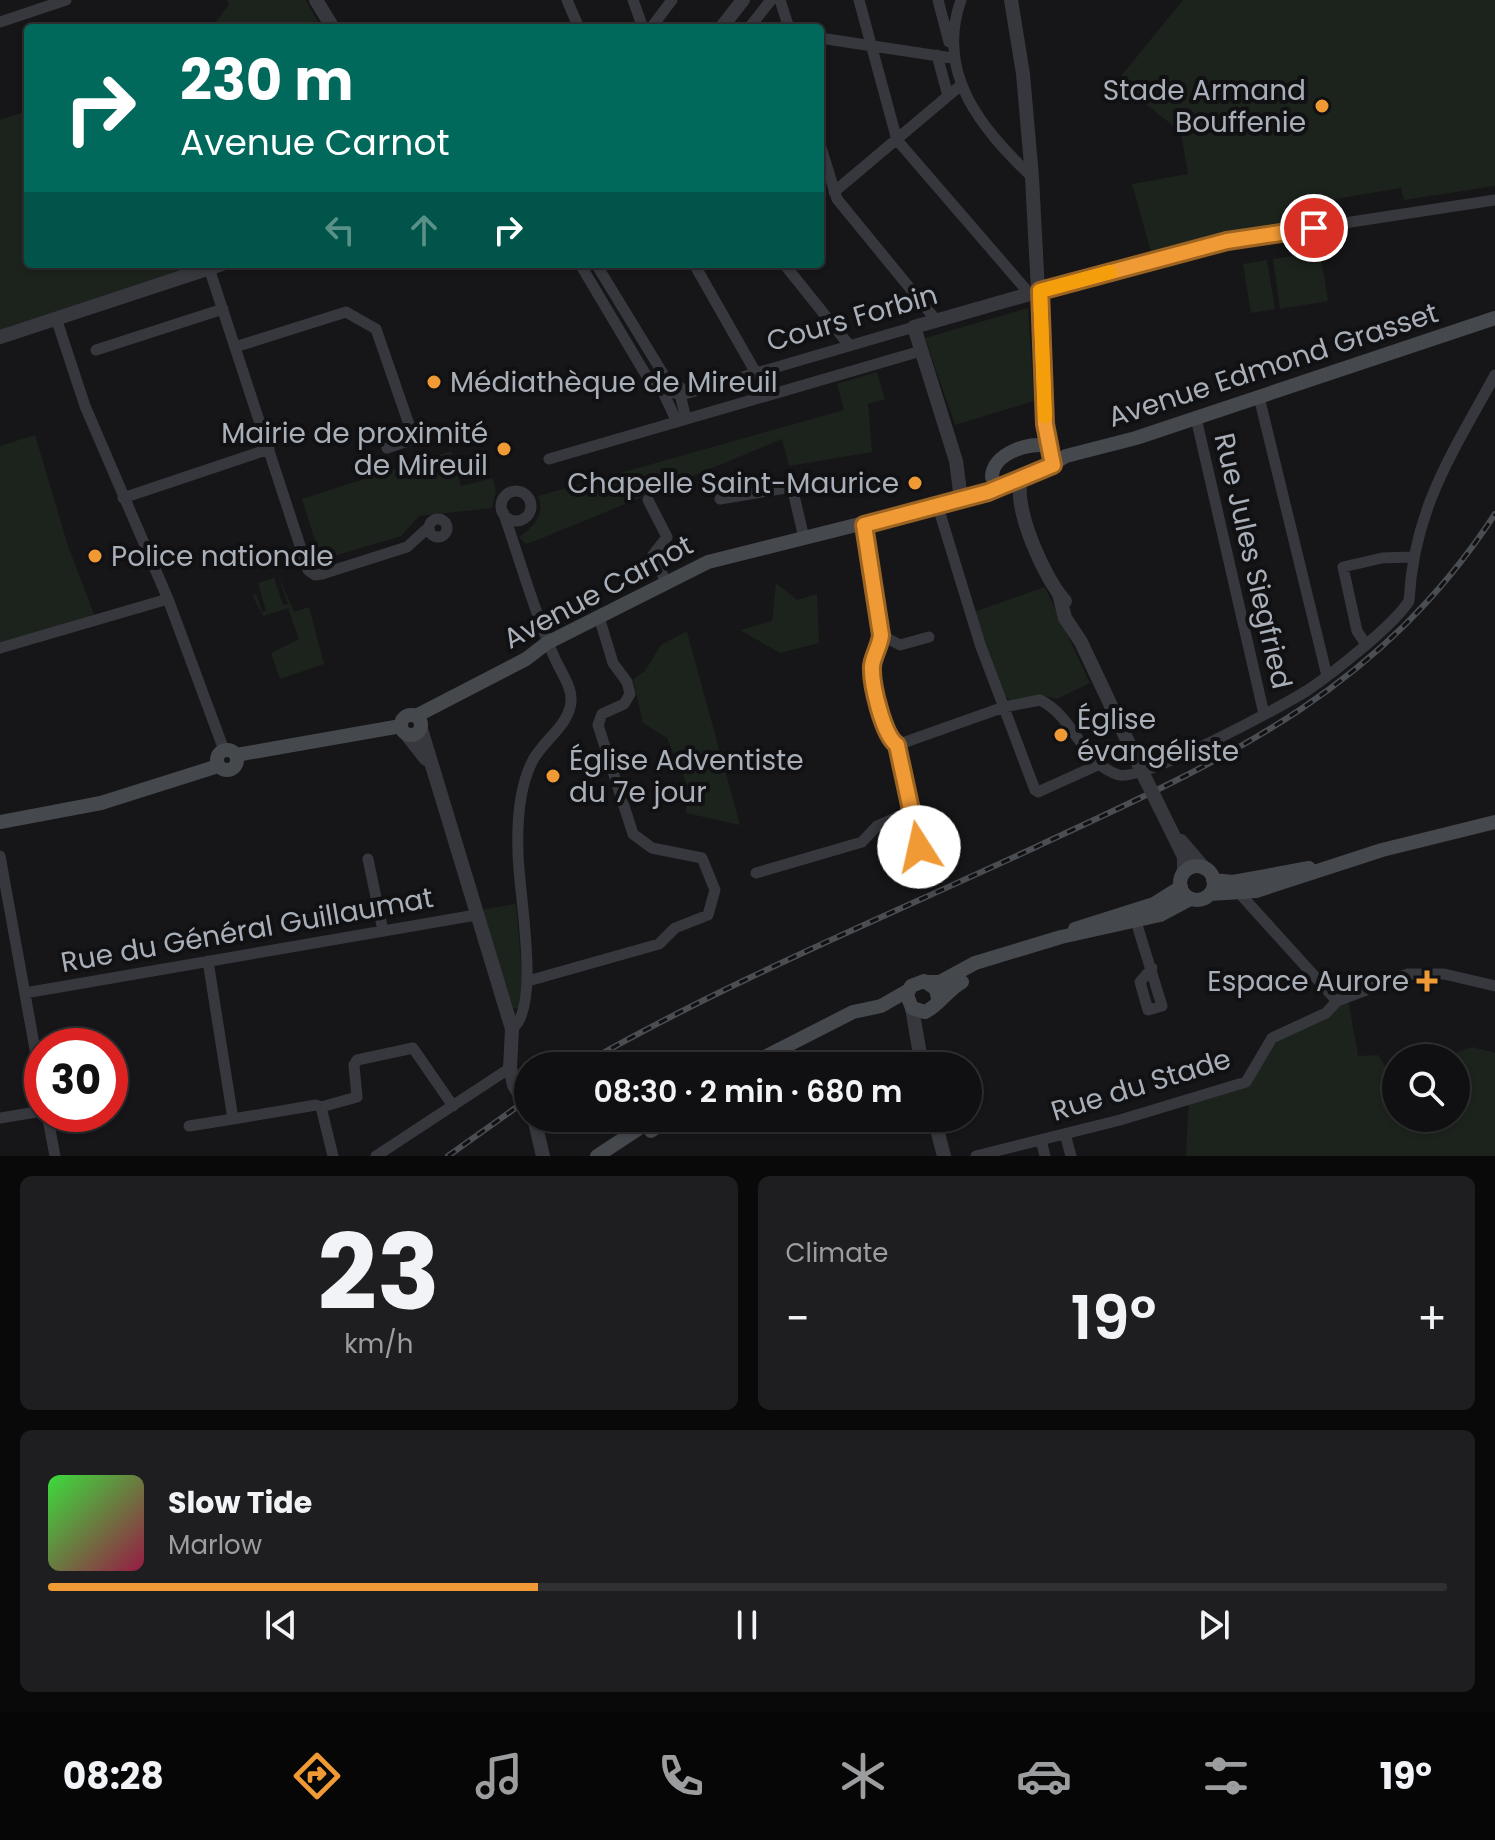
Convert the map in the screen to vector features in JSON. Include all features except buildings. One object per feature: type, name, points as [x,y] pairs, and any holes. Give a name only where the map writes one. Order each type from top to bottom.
[{"type":"main road","name":"Avenue Edmond Grasset","points":[[1051,452],[1021,480],[997,481],[992,468],[1000,457],[1051,452],[1095,451],[1495,318]]},
{"type":"main road","name":"Avenue Carnot","points":[[230,753],[413,726],[440,706],[526,659],[547,643],[708,562],[938,507],[967,497],[997,481]]},
{"type":"main road","points":[[0,822],[101,803],[218,766],[217,756],[230,753]]},
{"type":"main road","points":[[914,1004],[915,983],[949,979],[975,963],[1135,916],[1185,886],[1193,867],[1209,880],[1241,895],[1325,867],[1495,822]]},
{"type":"main road","points":[[1209,880],[1233,882],[1325,867]]},
{"type":"main road","points":[[1185,886],[1201,899],[1209,880]]},
{"type":"main road","points":[[795,1052],[862,1020],[938,999],[950,988],[1022,950]]},
{"type":"main road","points":[[928,982],[936,989],[938,999]]},
{"type":"main road","points":[[774,1052],[853,1012],[914,1004]]},
{"type":"main road","points":[[597,1156],[634,1132]]},
{"type":"main road","points":[[614,1156],[650,1132]]},
{"type":"street","points":[[0,22],[66,0]]},
{"type":"street","points":[[316,0],[331,24]]},
{"type":"street","points":[[567,0],[577,24]]},
{"type":"street","points":[[633,0],[642,24]]},
{"type":"street","points":[[654,24],[672,0]]},
{"type":"street","points":[[724,24],[743,0]]},
{"type":"street","points":[[752,24],[771,0]]},
{"type":"street","points":[[780,0],[788,24]]},
{"type":"street","points":[[859,0],[897,140],[1034,292]]},
{"type":"street","points":[[938,0],[961,85],[1008,153],[1032,177]]},
{"type":"street","points":[[952,54],[956,13],[961,0]]},
{"type":"street","points":[[1011,0],[1018,31],[1029,143],[1034,292],[1045,424],[1051,452]]},
{"type":"street","points":[[941,14],[956,13]]},
{"type":"street","points":[[824,38],[937,55],[952,54]]},
{"type":"street","points":[[937,55],[948,96]]},
{"type":"street","points":[[834,192],[961,85]]},
{"type":"street","points":[[1008,153],[1029,143]]},
{"type":"street","points":[[824,158],[834,192],[936,320]]},
{"type":"street","points":[[1034,292],[1227,241],[1495,200]]},
{"type":"street","points":[[0,337],[210,268]]},
{"type":"street","points":[[216,268],[223,309],[308,570],[315,575],[322,574],[407,547],[429,527]]},
{"type":"street","points":[[582,268],[646,375],[662,390],[682,420]]},
{"type":"street","points":[[598,268],[665,377],[684,394]]},
{"type":"street","points":[[696,268],[756,373]]},
{"type":"street","points":[[787,268],[849,345]]},
{"type":"street","name":"Cours Forbin","points":[[684,394],[1034,292]]},
{"type":"street","points":[[96,350],[223,309]]},
{"type":"street","points":[[235,347],[346,312],[360,317],[376,329],[414,439],[387,448]]},
{"type":"street","points":[[56,318],[85,406],[230,753]]},
{"type":"street","points":[[914,327],[967,497]]},
{"type":"street","points":[[549,459],[921,351]]},
{"type":"street","points":[[897,745],[1004,707],[1035,700],[1052,705],[1100,764],[1116,774],[1144,776],[1264,714],[1327,676],[1409,601],[1411,557],[1437,481],[1495,375]]},
{"type":"street","points":[[662,390],[684,394]]},
{"type":"street","points":[[682,420],[684,394]]},
{"type":"street","points":[[1259,397],[1327,676]]},
{"type":"street","name":"Rue Jules Siegfried","points":[[1196,418],[1264,714]]},
{"type":"street","points":[[123,498],[269,449]]},
{"type":"street","points":[[1020,508],[1021,480]]},
{"type":"street","points":[[997,481],[1020,508],[1160,808],[1209,880]]},
{"type":"street","points":[[720,499],[792,487],[804,538]]},
{"type":"street","points":[[648,500],[667,537],[653,555],[666,582]]},
{"type":"street","points":[[938,507],[980,644],[1035,790],[1038,792],[1100,764]]},
{"type":"street","points":[[503,512],[547,643],[569,690],[571,703],[560,725],[531,763],[519,814],[518,878],[528,981],[525,1012],[512,1029]]},
{"type":"street","points":[[864,525],[881,635],[880,650],[872,664],[885,733],[897,745],[913,810],[920,866]]},
{"type":"street","points":[[1365,643],[1357,631],[1343,567],[1382,558],[1411,557]]},
{"type":"street","points":[[0,648],[168,599]]},
{"type":"street","points":[[528,981],[659,944],[675,928],[708,915],[715,895],[702,858],[652,848],[628,827],[598,725],[602,714],[624,704],[630,694],[627,682],[613,663],[599,617]]},
{"type":"street","points":[[881,635],[900,645],[929,637]]},
{"type":"street","points":[[413,726],[431,766],[512,1029],[510,1068],[514,1085]]},
{"type":"street","points":[[756,873],[862,842],[877,826],[913,810]]},
{"type":"street","points":[[1176,835],[1184,857],[1185,886]]},
{"type":"street","points":[[0,856],[31,1028]]},
{"type":"street","points":[[368,859],[383,931]]},
{"type":"street","points":[[1241,895],[1337,1001]]},
{"type":"street","name":"Rue du Général Guillaumat","points":[[25,993],[476,915]]},
{"type":"street","points":[[1135,916],[1152,968]]},
{"type":"street","points":[[208,961],[233,1119]]},
{"type":"street","name":"Rue du Stade","points":[[976,1156],[1246,1082],[1272,1038],[1319,1017],[1337,1001],[1408,974],[1444,974],[1495,986]]},
{"type":"street","points":[[914,1004],[920,1052]]},
{"type":"street","points":[[189,1126],[316,1105],[321,1107],[357,1097],[354,1065],[357,1060],[413,1048],[453,1106]]},
{"type":"street","points":[[376,1156],[510,1068]]},
{"type":"street","points":[[321,1107],[333,1156]]},
{"type":"street","points":[[0,1118],[24,1114]]},
{"type":"street","points":[[50,1132],[55,1156]]},
{"type":"street","points":[[537,1132],[543,1156]]},
{"type":"street","points":[[938,1132],[944,1156]]},
{"type":"street","points":[[1065,1134],[1071,1156]]},
{"type":"street","points":[[1041,1140],[1045,1156]]},
{"type":"shaded area","points":[[227,0],[306,0],[319,24],[215,24],[229,4]]},
{"type":"shaded area","name":"Stade Armand Bouffenie","points":[[1183,0],[1495,0],[1495,186],[1404,200],[1401,188],[1330,200],[1327,204],[1323,200],[1294,204],[1296,221],[1213,235],[1151,252],[1132,184],[1188,174],[1181,132],[1117,81]]},
{"type":"shaded area","points":[[24,112],[24,268],[189,268],[0,330],[0,120]]},
{"type":"shaded area","points":[[1320,252],[1328,301],[1280,309],[1273,259]]},
{"type":"shaded area","points":[[1267,260],[1275,309],[1251,313],[1243,264]]},
{"type":"shaded area","points":[[1028,308],[1034,401],[955,425],[925,338]]},
{"type":"shaded area","points":[[877,372],[885,399],[868,404],[872,452],[789,466],[782,439],[540,539],[526,544],[519,537],[539,514],[538,496],[844,410],[837,384]]},
{"type":"shaded area","points":[[35,435],[68,546],[95,617],[0,642],[0,446]]},
{"type":"shaded area","points":[[451,451],[461,486],[493,478],[496,491],[492,508],[419,516],[401,536],[321,560],[302,499]]},
{"type":"shaded area","points":[[278,575],[294,612],[309,607],[324,664],[280,679],[271,653],[299,639],[288,608],[263,616],[252,595],[256,594],[262,612],[266,611],[258,583],[274,578],[283,605],[288,604]]},
{"type":"shaded area","points":[[776,583],[797,600],[817,594],[819,643],[780,653],[740,630],[772,621]]},
{"type":"shaded area","points":[[1045,587],[1090,683],[1057,699],[1044,696],[1010,700],[1005,696],[974,612]]},
{"type":"shaded area","points":[[687,631],[740,825],[686,813],[687,785],[667,738],[643,723],[633,679],[645,671],[661,645]]},
{"type":"shaded area","points":[[516,904],[524,998],[520,1009],[513,1008],[481,910]]},
{"type":"shaded area","points":[[1348,998],[1358,1056],[1378,1055],[1382,1061],[1382,1132],[1470,1132],[1470,1048],[1495,1053],[1495,1156],[1186,1156],[1189,1099],[1246,1082],[1272,1038]]},
{"type":"railway","points":[[605,1052],[749,978],[1171,783],[1292,715],[1348,675],[1400,629],[1449,576],[1495,514]]},
{"type":"railway","points":[[448,1156],[514,1109]]},
{"type":"slow traffic","points":[[1045,416],[1040,291],[1110,272]]},
{"type":"place","name":"Stade Armand Bouffenie","points":[[1322,106]]},
{"type":"place","name":"Médiathèque de Mireuil","points":[[434,382]]},
{"type":"place","name":"Mairie de proximité de Mireuil","points":[[504,449]]},
{"type":"place","name":"Chapelle Saint-Maurice","points":[[915,483]]},
{"type":"place","name":"Police nationale","points":[[95,556]]},
{"type":"place","name":"Église évangéliste","points":[[1061,735]]},
{"type":"place","name":"Église Adventiste du 7e jour","points":[[553,776]]},
{"type":"place","name":"Espace Aurore","points":[[1427,981]]},
{"type":"route","points":[[919,847],[897,745],[885,733],[872,664],[880,650],[881,635],[864,525],[988,492],[1053,465],[1045,424],[1040,291],[1227,241],[1314,228]]}]
